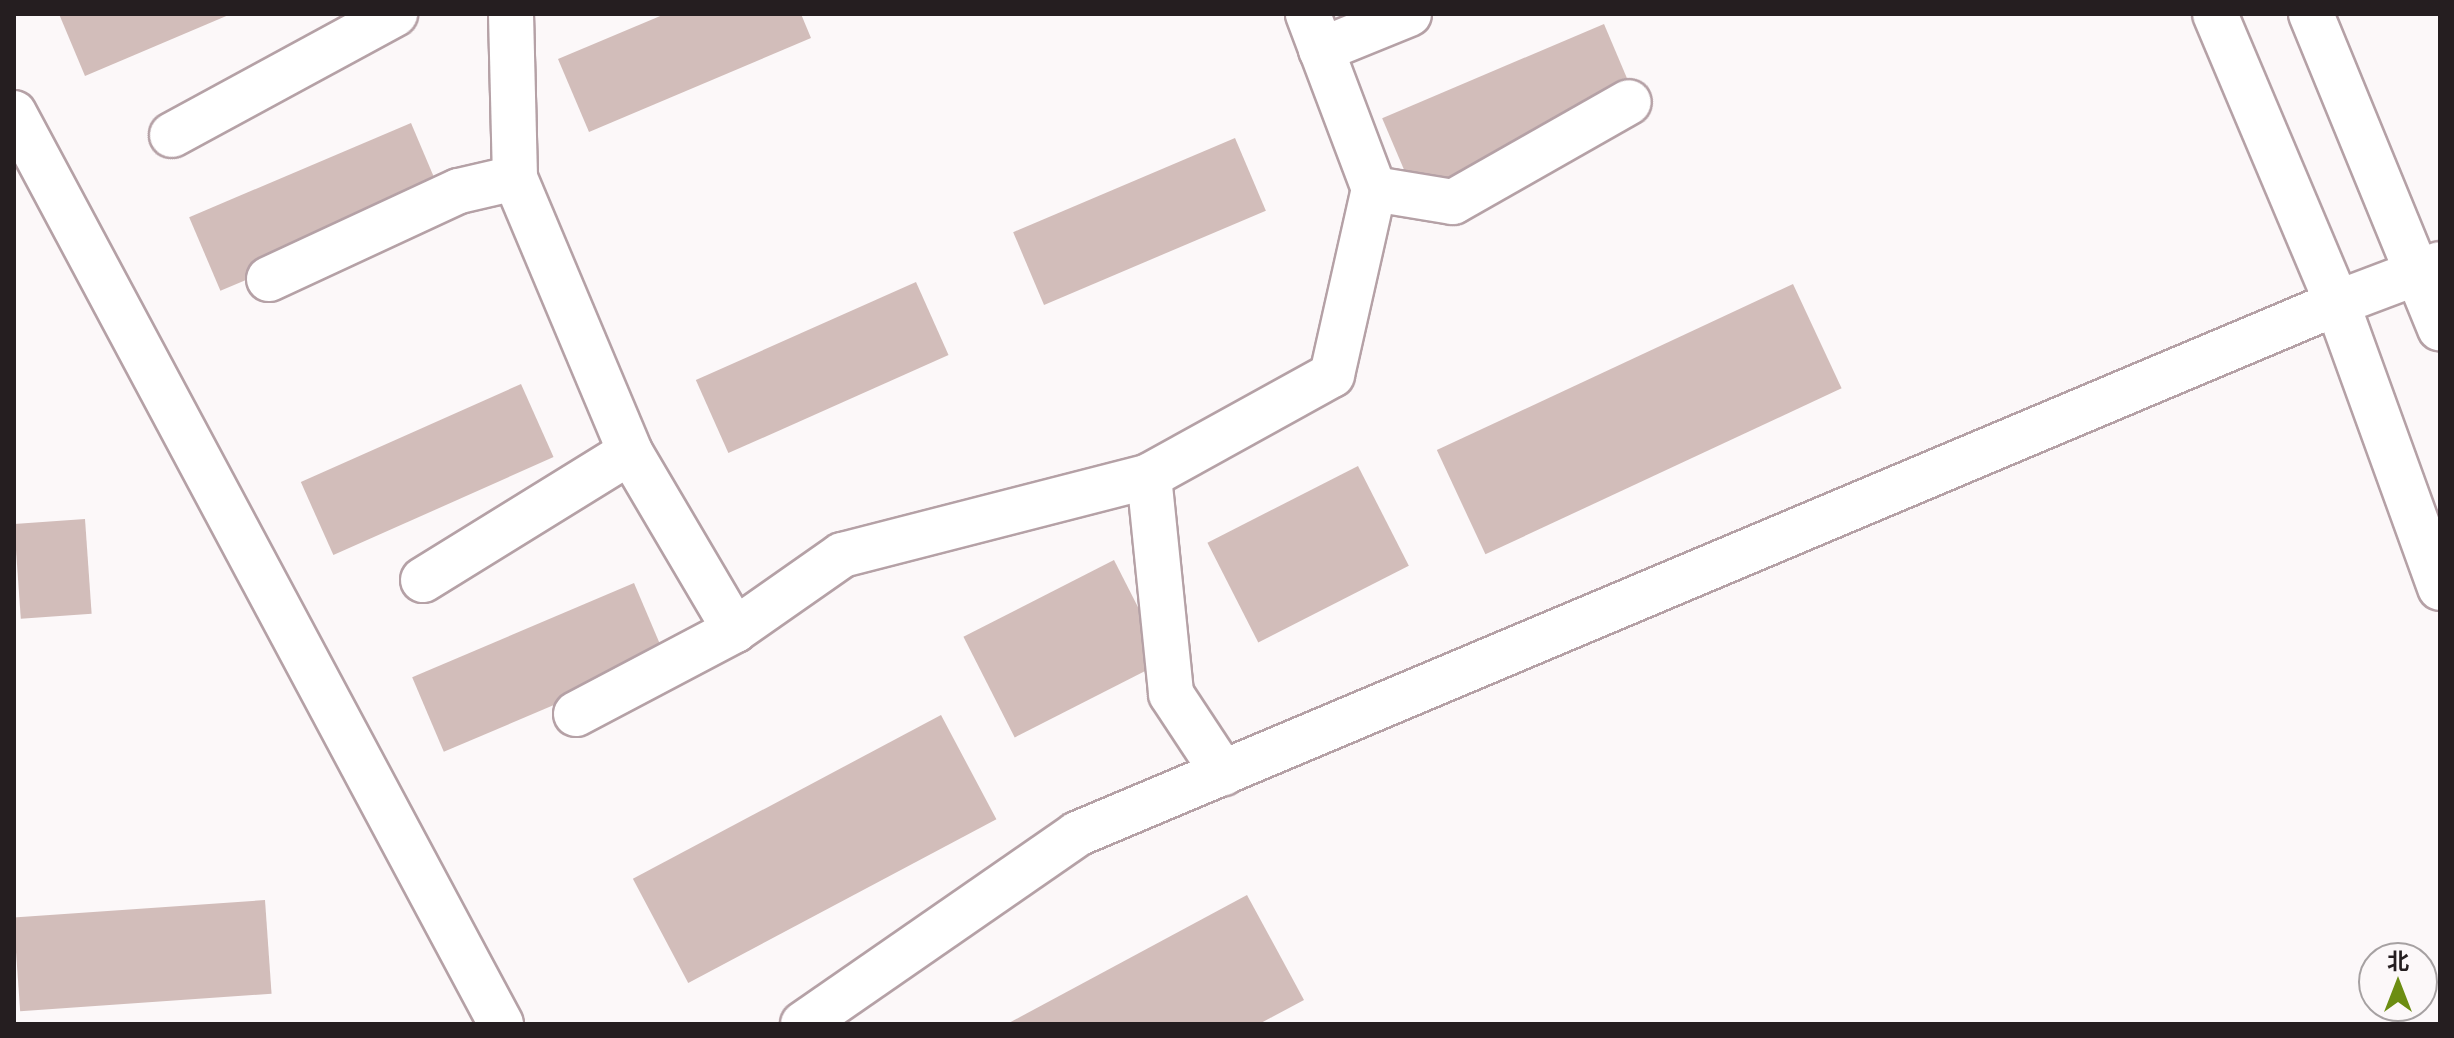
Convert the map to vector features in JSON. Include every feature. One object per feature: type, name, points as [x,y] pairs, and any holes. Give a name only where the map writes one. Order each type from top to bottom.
[{"type":"street","points":[[172,135],[395,14]]},
{"type":"street","points":[[511,14],[515,178],[630,452],[735,630]]},
{"type":"street","points":[[576,714],[735,630],[842,555],[1149,476],[1332,375],[1374,189],[1315,32],[1409,14]]},
{"type":"street","points":[[2215,14],[2337,303],[2440,588]]},
{"type":"street","points":[[2311,14],[2430,267],[2440,329]]},
{"type":"street","points":[[1374,189],[1453,202],[1629,102]]},
{"type":"street","points":[[14,113],[501,1024]]},
{"type":"street","points":[[269,279],[459,191],[515,178]]},
{"type":"street","points":[[803,1024],[1077,834],[2337,303],[2430,267]]},
{"type":"street","points":[[423,580],[630,452]]},
{"type":"street","points":[[1149,476],[1171,694],[1223,773]]},
{"type":"building","points":[[59,14],[231,14],[85,76]]},
{"type":"building","points":[[665,14],[801,14],[811,38],[589,132],[558,59]]},
{"type":"building","points":[[1604,24],[1635,98],[1413,192],[1382,118]]},
{"type":"building","points":[[411,123],[442,197],[220,291],[189,217]]},
{"type":"building","points":[[1235,138],[1266,211],[1044,305],[1013,232]]},
{"type":"building","points":[[916,282],[949,355],[728,453],[696,380]]},
{"type":"building","points":[[1793,284],[1842,388],[1485,554],[1437,450]]},
{"type":"building","points":[[521,384],[554,457],[333,555],[301,482]]},
{"type":"building","points":[[1358,466],[1409,566],[1258,643],[1207,543]]},
{"type":"building","points":[[85,519],[92,614],[21,619],[14,524]]},
{"type":"building","points":[[1114,560],[1165,661],[1015,737],[963,637]]},
{"type":"building","points":[[634,583],[666,658],[444,752],[412,677]]},
{"type":"building","points":[[941,715],[996,819],[688,983],[633,879]]},
{"type":"building","points":[[1247,895],[1304,1000],[1259,1024],[1007,1024]]},
{"type":"building","points":[[265,900],[272,994],[20,1011],[14,918]]}]
